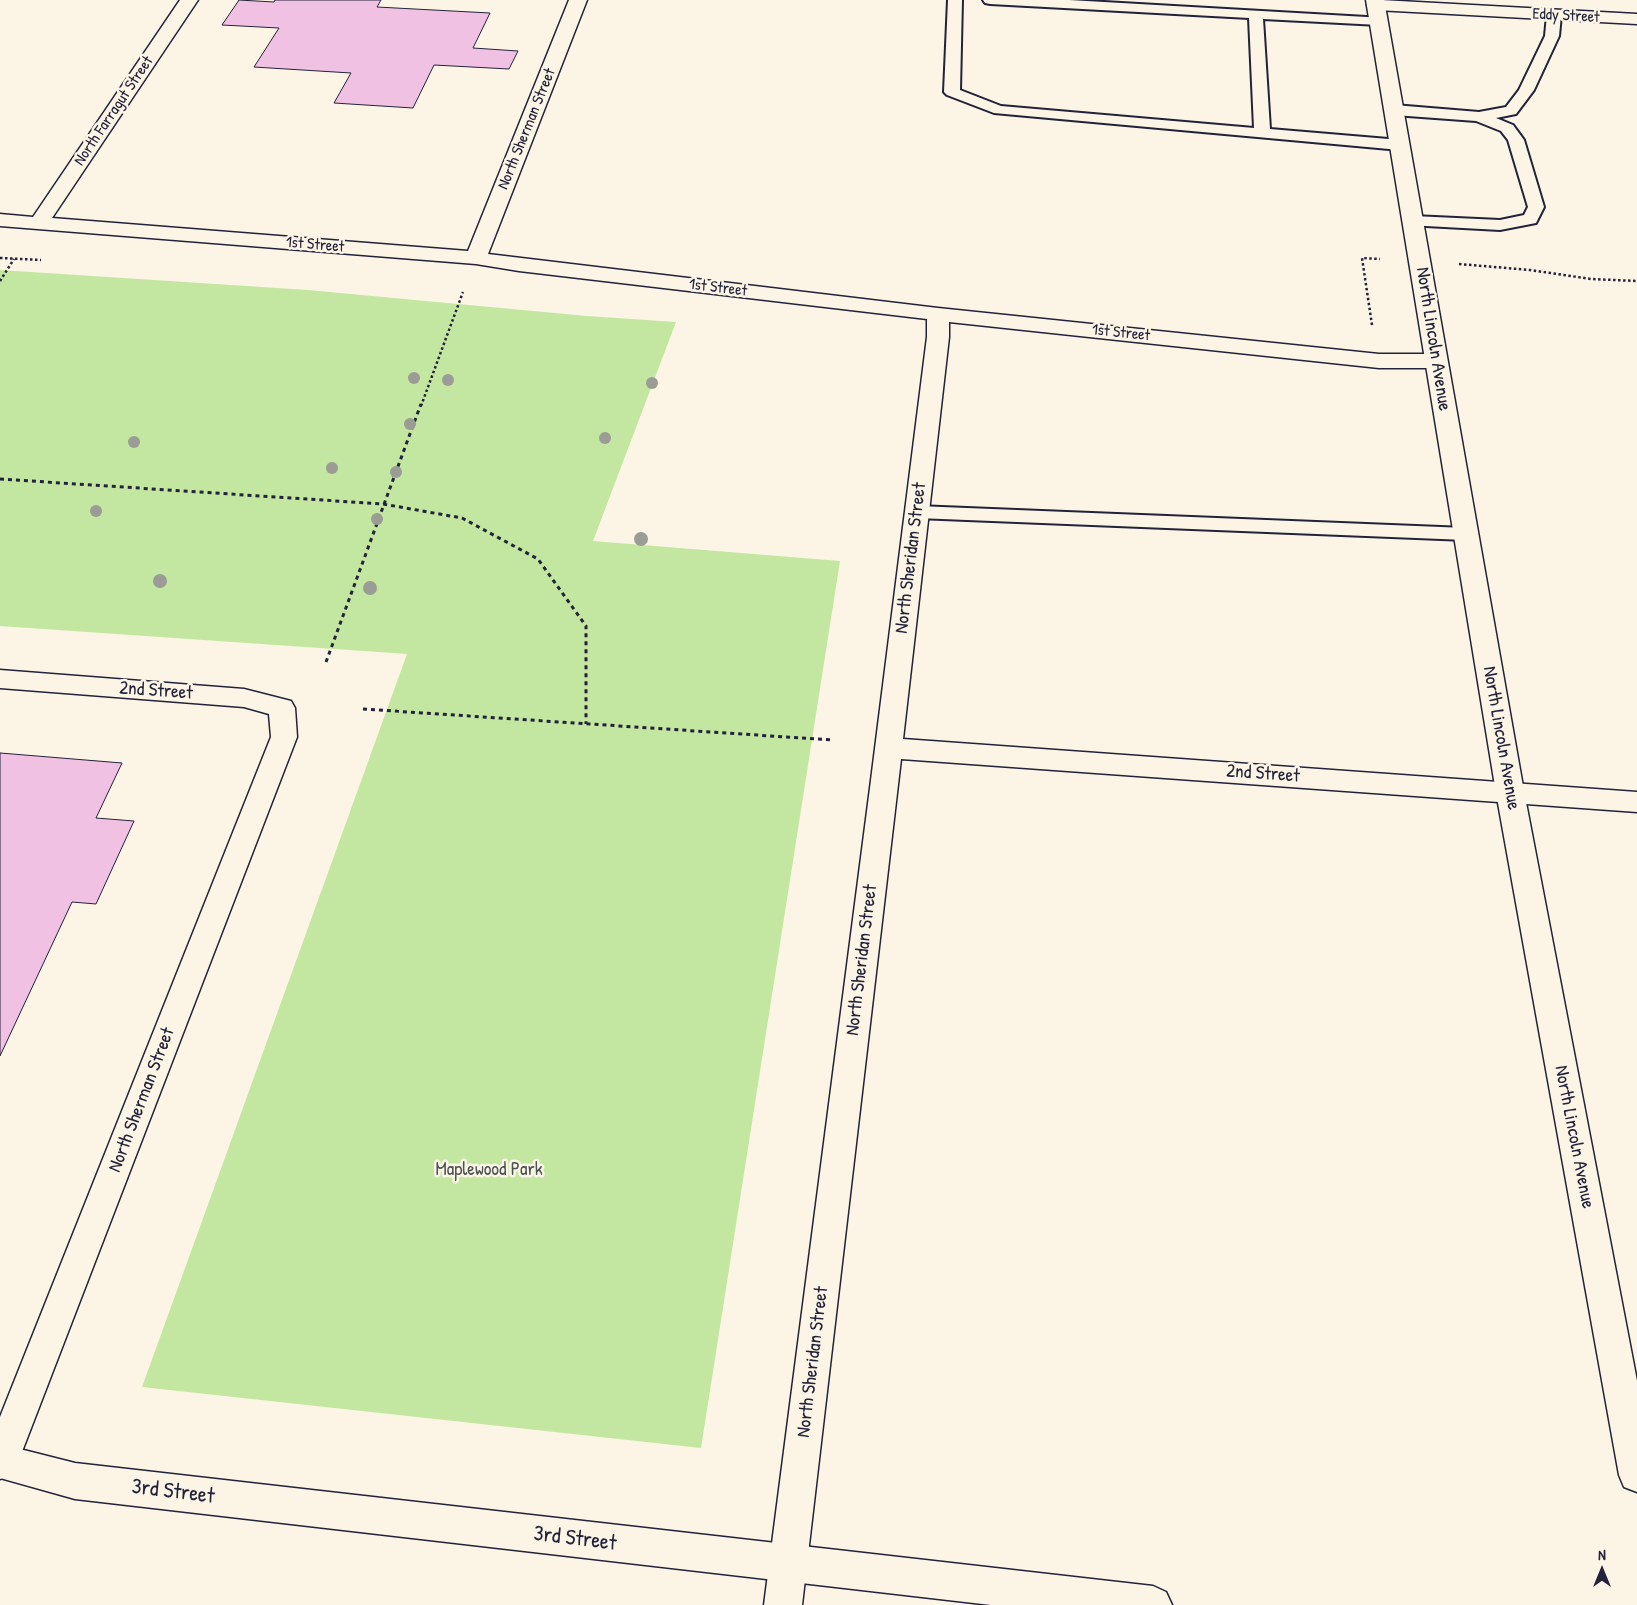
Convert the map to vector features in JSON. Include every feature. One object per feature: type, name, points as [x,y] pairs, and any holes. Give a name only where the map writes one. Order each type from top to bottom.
[{"type":"street","name":"North Farragut Street","points":[[39,222],[189,0]]},
{"type":"street","name":"North Sherman Street","points":[[476,258],[578,0]]},
{"type":"street","name":"Eddy Street","points":[[1377,9],[1637,19]]},
{"type":"street","name":"North Lincoln Avenue","points":[[1377,9],[1510,792],[1637,1475]]},
{"type":"street","name":"1st Street","points":[[0,220],[476,258],[519,265],[938,314],[1379,360],[1436,361]]},
{"type":"street","name":"North Sheridan Street","points":[[783,1605],[917,512],[938,337],[938,314]]},
{"type":"street","name":"2nd Street","points":[[0,679],[244,698],[282,708],[284,737]]},
{"type":"street","name":"North Sherman Street","points":[[0,1461],[284,737]]},
{"type":"street","name":"2nd Street","points":[[888,748],[1637,802]]},
{"type":"street","name":"3rd Street","points":[[0,1461],[76,1480],[1153,1605]]},
{"type":"lane","points":[[956,0],[952,92],[999,110],[1400,145]]},
{"type":"lane","points":[[990,0],[1113,3],[1256,15],[1377,9]]},
{"type":"lane","points":[[1256,15],[1262,134]]},
{"type":"lane","points":[[1394,110],[1480,117],[1511,111],[1526,90],[1552,36],[1554,15]]},
{"type":"lane","points":[[1413,221],[1500,225],[1530,219],[1536,208],[1516,140],[1507,128],[1480,117]]},
{"type":"lane","points":[[917,512],[1466,534]]},
{"type":"path","points":[[1362,258],[1530,270],[1592,279],[1637,281]]},
{"type":"path","points":[[0,281],[14,259]]},
{"type":"path","points":[[326,662],[463,291]]},
{"type":"path","points":[[0,479],[383,504],[462,518],[538,559],[586,626],[586,724]]},
{"type":"path","points":[[363,708],[832,740]]},
{"type":"green space","name":"Maplewood Park","points":[[0,270],[308,290],[587,316],[676,322],[593,541],[840,561],[701,1448],[142,1387],[407,654],[0,626]]},
{"type":"building","points":[[239,0],[274,2],[275,0],[381,0],[377,7],[490,13],[473,48],[518,51],[509,69],[434,65],[413,108],[334,103],[351,73],[254,67],[279,28],[222,25]]},
{"type":"building","points":[[0,753],[122,763],[96,818],[134,821],[96,904],[72,902],[0,1056]]}]
